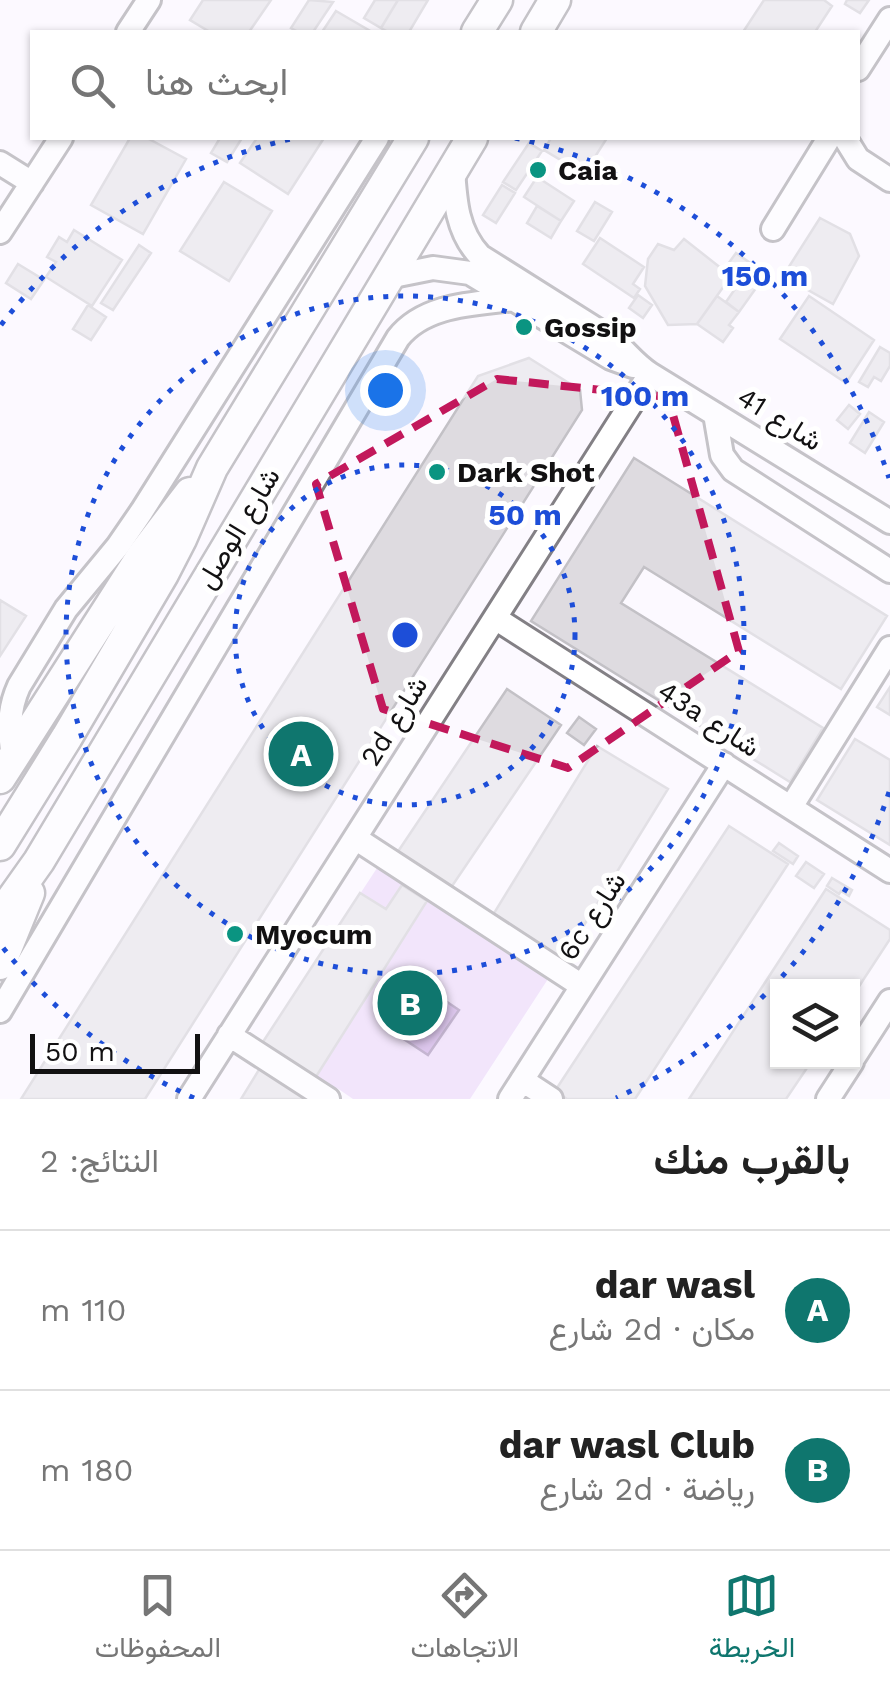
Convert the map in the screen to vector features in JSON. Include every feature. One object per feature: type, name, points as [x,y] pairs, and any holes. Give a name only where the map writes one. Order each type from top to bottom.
[{"type":"main road","points":[[478,30],[497,0]]},
{"type":"main road","points":[[537,30],[556,0]]},
{"type":"main road","name":"شارع الوصل","points":[[0,845],[163,574],[212,468],[412,140]]},
{"type":"main road","name":"شارع الوصل","points":[[0,916],[39,861],[471,140]]},
{"type":"main road","name":"شارع الوصل","points":[[6,768],[163,525],[212,468]]},
{"type":"main road","points":[[0,964],[39,861]]},
{"type":"street","points":[[129,30],[149,0]]},
{"type":"street","points":[[860,66],[890,19]]},
{"type":"street","points":[[0,232],[60,140]]},
{"type":"street","name":"شارع الوصل","points":[[6,768],[13,698],[18,686],[78,592],[142,511],[376,140]]},
{"type":"street","points":[[772,229],[828,140]]},
{"type":"street","points":[[845,140],[858,159],[890,180]]},
{"type":"street","points":[[0,162],[32,183]]},
{"type":"street","name":"شارع 41","points":[[453,169],[459,221],[470,246],[610,338],[644,371]]},
{"type":"street","name":"شارع 41","points":[[388,277],[420,269],[470,273],[611,358],[644,371],[890,522]]},
{"type":"street","points":[[0,1011],[398,338],[430,314],[514,299]]},
{"type":"street","name":"2d شارع","points":[[189,1099],[495,618],[644,371]]},
{"type":"street","points":[[715,414],[722,455],[733,470],[890,571]]},
{"type":"street","name":"43a شارع","points":[[495,618],[890,870]]},
{"type":"street","points":[[791,807],[890,648]]},
{"type":"street","name":"6c شارع","points":[[516,1089],[724,764]]},
{"type":"street","points":[[355,838],[582,986]]},
{"type":"street","points":[[860,1048],[890,1001]]},
{"type":"street","points":[[229,1036],[328,1099]]},
{"type":"street","points":[[828,1099],[847,1069]]},
{"type":"street","points":[[516,1089],[551,1099]]},
{"type":"highlighted area","points":[[497,379],[668,397],[739,651],[568,768],[383,709],[316,484]]},
{"type":"shaded area","points":[[377,868],[548,979],[470,1099],[353,1099],[337,1088],[331,1095],[259,1048]]},
{"type":"shaded area","points":[[428,989],[459,1010],[428,1055],[399,1036],[418,1015],[416,1008]]},
{"type":"building","points":[[203,0],[271,0],[250,30],[207,30],[190,20]]},
{"type":"building","points":[[309,0],[333,2],[314,30],[291,28]]},
{"type":"building","points":[[375,0],[398,0],[381,28],[364,18]]},
{"type":"building","points":[[398,0],[428,0],[410,30],[381,28]]},
{"type":"building","points":[[764,0],[824,0],[832,6],[816,30],[744,30]]},
{"type":"building","points":[[847,0],[869,0],[860,13],[845,4]]},
{"type":"building","points":[[336,11],[369,30],[323,30]]},
{"type":"building","points":[[129,140],[151,140],[186,159],[143,234],[91,205]]},
{"type":"building","points":[[219,140],[241,140],[227,162],[211,153]]},
{"type":"building","points":[[256,140],[323,140],[288,194],[240,163]]},
{"type":"building","points":[[550,140],[606,140],[584,174],[544,150]]},
{"type":"building","points":[[529,143],[542,151],[516,190],[503,182]]},
{"type":"building","points":[[537,177],[574,201],[561,221],[524,197]]},
{"type":"building","points":[[224,182],[272,211],[229,281],[180,251]]},
{"type":"building","points":[[502,185],[515,193],[496,223],[483,215]]},
{"type":"building","points":[[595,202],[612,212],[594,241],[577,231]]},
{"type":"building","points":[[537,206],[561,221],[551,238],[527,223]]},
{"type":"building","points":[[820,218],[850,234],[859,256],[833,304],[783,276]]},
{"type":"building","points":[[74,230],[122,260],[92,306],[46,277],[56,262],[47,257],[59,237],[67,242]]},
{"type":"building","points":[[600,238],[644,267],[633,284],[640,289],[634,298],[583,264]]},
{"type":"building","points":[[684,239],[731,276],[697,324],[668,325],[645,286],[648,259],[658,244],[674,250]]},
{"type":"building","points":[[139,245],[151,253],[113,310],[101,303]]},
{"type":"building","points":[[736,253],[766,274],[739,312],[726,302],[744,276],[728,264]]},
{"type":"building","points":[[18,264],[44,280],[31,299],[6,283]]},
{"type":"building","points":[[638,295],[652,305],[643,318],[629,308]]},
{"type":"building","points":[[717,296],[739,312],[723,342],[697,324]]},
{"type":"building","points":[[809,296],[874,340],[846,383],[780,339]]},
{"type":"building","points":[[88,305],[106,317],[91,340],[73,329]]},
{"type":"building","points":[[880,347],[890,353],[890,366],[881,381],[874,377],[868,387],[859,382]]},
{"type":"building","points":[[529,358],[580,390],[582,410],[145,1099],[21,1099],[478,376]]},
{"type":"building","points":[[849,405],[860,414],[848,429],[837,420]]},
{"type":"building","points":[[869,412],[884,422],[865,453],[850,443]]},
{"type":"building","points":[[634,458],[887,616],[841,689],[644,567],[621,603],[823,728],[790,782],[531,621]]},
{"type":"building","points":[[0,600],[26,616],[0,656]]},
{"type":"building","points":[[890,687],[890,715],[877,707]]},
{"type":"building","points":[[507,689],[561,725],[448,892],[395,856]]},
{"type":"building","points":[[579,717],[596,729],[584,745],[567,733]]},
{"type":"building","points":[[855,739],[890,760],[890,845],[817,800]]},
{"type":"building","points":[[597,746],[668,789],[562,961],[491,918]]},
{"type":"building","points":[[729,826],[788,864],[635,1099],[567,1099],[555,1091]]},
{"type":"building","points":[[779,843],[798,856],[793,864],[773,851]]},
{"type":"building","points":[[806,862],[824,874],[814,888],[796,876]]},
{"type":"building","points":[[832,878],[852,890],[849,896],[827,886]]},
{"type":"building","points":[[402,885],[427,901],[312,1083],[259,1048],[360,893],[386,909]]},
{"type":"building","points":[[826,889],[890,930],[890,939],[860,985],[860,979],[770,979],[770,1069],[806,1069],[786,1099],[689,1099]]},
{"type":"building","points":[[260,1068],[310,1099],[241,1099]]},
{"type":"place","name":"Caia","points":[[538,170]]},
{"type":"place","name":"Gossip","points":[[524,327]]},
{"type":"place","name":"Dark Shot","points":[[437,472]]},
{"type":"place","name":"dar wasl","points":[[301,754]]},
{"type":"place","name":"Myocum","points":[[235,934]]},
{"type":"place","name":"dar wasl Club","points":[[410,1003]]}]
